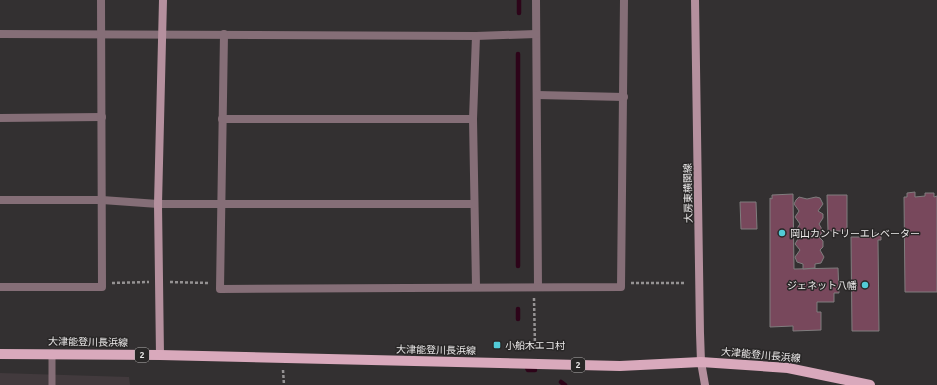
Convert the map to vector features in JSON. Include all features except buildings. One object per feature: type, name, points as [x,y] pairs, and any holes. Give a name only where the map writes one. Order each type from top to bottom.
[{"type":"main road","points":[[160,355],[158,204],[163,0]]},
{"type":"main road","name":"大房東横関線","points":[[695,0],[701,362],[705,385]]},
{"type":"main road","name":"大津能登川長浜線","points":[[0,354],[52,353],[160,355],[620,366],[701,362],[788,368],[870,385]]},
{"type":"street","points":[[0,287],[102,287],[101,0]]},
{"type":"street","points":[[536,0],[536,287]]},
{"type":"street","points":[[224,34],[220,204],[220,289],[476,286],[621,287],[624,0]]},
{"type":"street","points":[[0,34],[476,36],[536,34]]},
{"type":"street","points":[[476,36],[473,119],[476,286]]},
{"type":"street","points":[[537,95],[624,96]]},
{"type":"street","points":[[0,118],[102,117]]},
{"type":"street","points":[[222,119],[473,119]]},
{"type":"street","points":[[0,200],[102,200],[158,204],[474,204]]},
{"type":"lane","points":[[52,353],[52,385]]},
{"type":"path","points":[[102,283],[220,283]]},
{"type":"path","points":[[621,283],[684,283]]},
{"type":"path","points":[[535,347],[536,287]]},
{"type":"path","points":[[283,359],[284,385]]},
{"type":"shaded area","points":[[0,373],[129,377],[130,385],[0,385]]},
{"type":"waterway","points":[[519,0],[519,13]]},
{"type":"waterway","points":[[518,54],[518,266]]},
{"type":"waterway","points":[[518,309],[518,319]]},
{"type":"waterway","points":[[527,368],[528,370],[535,370]]},
{"type":"waterway","points":[[561,382],[565,385]]},
{"type":"place","name":"岡山カントリーエレベーター","points":[[782,233]]},
{"type":"place","name":"ジェネット八幡","points":[[865,285]]},
{"type":"place","name":"小船木エコ村","points":[[497,345]]}]
